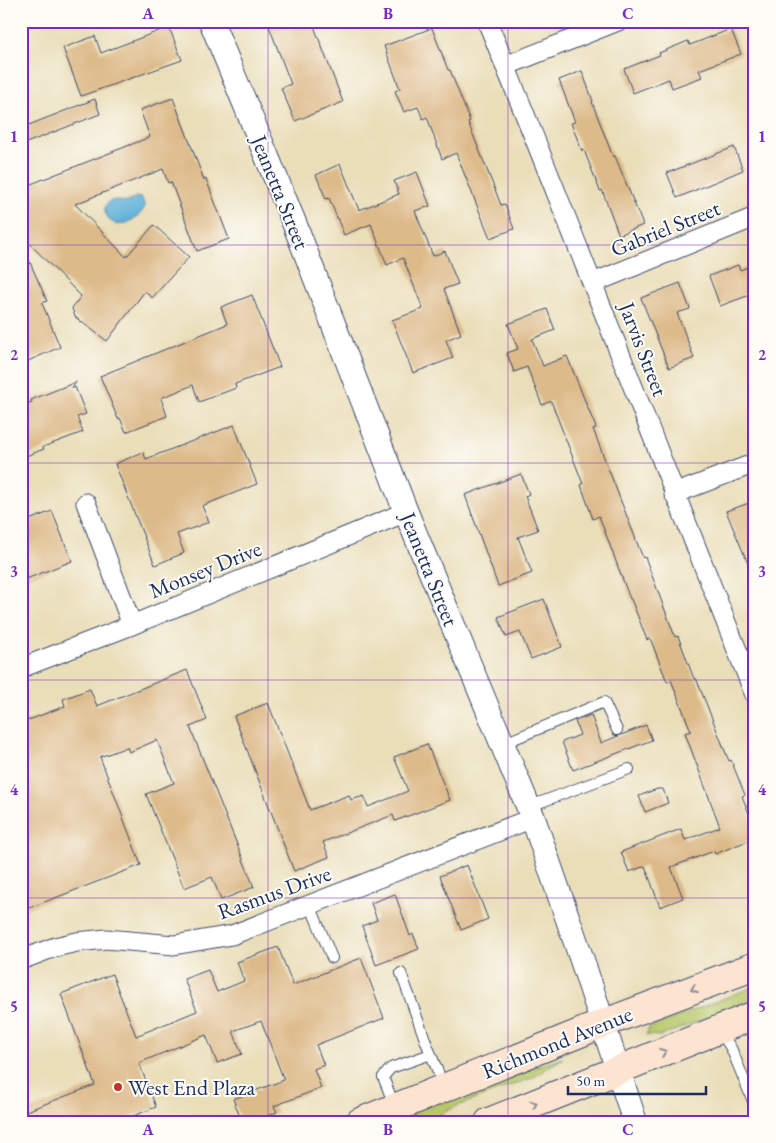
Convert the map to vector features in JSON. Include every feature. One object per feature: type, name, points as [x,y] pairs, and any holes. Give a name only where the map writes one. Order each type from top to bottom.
[{"type":"main road","name":"Richmond Avenue","points":[[360,1122],[602,1024],[755,966]]},
{"type":"main road","points":[[489,1122],[755,1015]]},
{"type":"street","name":"Jeanetta Street","points":[[211,21],[295,225],[406,512],[531,812],[635,1122]]},
{"type":"street","name":"Jarvis Street","points":[[487,21],[593,283],[674,494],[755,695]]},
{"type":"street","points":[[506,66],[618,21]]},
{"type":"street","name":"Gabriel Street","points":[[593,283],[755,217]]},
{"type":"street","points":[[674,494],[755,463]]},
{"type":"street","points":[[86,503],[132,625]]},
{"type":"street","name":"Monsey Drive","points":[[21,668],[132,625],[406,512]]},
{"type":"street","name":"Rasmus Drive","points":[[21,960],[55,947],[77,942],[106,939],[174,945],[232,935],[310,905],[531,812]]},
{"type":"lane","points":[[502,744],[604,702],[617,730]]},
{"type":"lane","points":[[531,812],[629,769]]},
{"type":"lane","points":[[310,905],[332,958]]},
{"type":"lane","points":[[401,973],[445,1088]]},
{"type":"lane","points":[[718,1029],[731,1048],[755,1106]]},
{"type":"lane","points":[[396,1108],[383,1076],[391,1068],[431,1054]]},
{"type":"green space","points":[[755,986],[755,999],[661,1036],[646,1035],[649,1028]]},
{"type":"green space","points":[[563,1058],[534,1077],[455,1107],[425,1122],[386,1122],[464,1089]]},
{"type":"water","points":[[136,197],[142,198],[145,207],[131,221],[118,225],[113,223],[106,215],[105,207],[110,201],[127,202]]},
{"type":"building","points":[[267,21],[312,21],[343,102],[295,121],[281,88],[291,84]]},
{"type":"building","points":[[169,27],[182,60],[81,96],[63,48],[95,36],[101,53]]},
{"type":"building","points":[[432,28],[470,121],[468,122],[501,205],[505,204],[514,229],[490,238],[456,153],[442,159],[427,117],[423,119],[418,107],[404,112],[395,91],[400,89],[384,46]]},
{"type":"building","points":[[731,29],[741,54],[699,70],[702,77],[672,88],[669,79],[633,93],[624,69],[660,55],[659,53],[688,41],[690,45]]},
{"type":"building","points":[[582,71],[613,157],[615,156],[643,225],[619,235],[602,190],[600,191],[571,123],[575,122],[559,80]]},
{"type":"building","points":[[173,98],[229,239],[197,251],[171,182],[168,183],[163,169],[75,204],[126,257],[154,225],[189,257],[152,298],[145,291],[107,341],[75,317],[72,308],[81,296],[21,235],[21,188],[150,137],[140,110]]},
{"type":"building","points":[[95,99],[100,114],[21,145],[21,128]]},
{"type":"building","points":[[734,147],[743,170],[677,198],[667,173]]},
{"type":"building","points":[[340,164],[359,210],[399,194],[394,181],[417,172],[430,206],[415,211],[433,256],[445,251],[458,284],[444,289],[461,334],[446,340],[453,358],[413,373],[392,320],[423,309],[403,258],[387,265],[371,224],[344,235],[329,198],[326,199],[316,175]]},
{"type":"building","points":[[21,242],[47,301],[42,303],[60,347],[21,364]]},
{"type":"building","points":[[755,264],[755,293],[720,306],[709,276],[738,265],[740,270]]},
{"type":"building","points":[[680,283],[690,309],[677,313],[694,358],[669,368],[641,298]]},
{"type":"building","points":[[252,295],[280,367],[235,384],[236,388],[199,402],[193,385],[161,398],[167,416],[126,432],[120,418],[118,419],[100,376],[227,324],[221,307]]},
{"type":"building","points":[[547,309],[555,330],[532,339],[543,366],[567,356],[596,428],[593,429],[643,558],[645,557],[675,637],[678,636],[729,761],[731,760],[745,795],[742,796],[755,829],[755,838],[715,854],[714,851],[671,867],[683,898],[660,907],[645,866],[629,872],[621,852],[681,829],[685,840],[720,827],[685,733],[691,731],[671,680],[667,682],[650,638],[647,640],[599,516],[593,519],[581,485],[583,484],[551,401],[542,405],[527,367],[514,372],[507,353],[518,349],[508,324]]},
{"type":"building","points":[[76,382],[72,388],[75,387],[86,414],[77,417],[83,432],[43,447],[44,449],[21,458],[21,406]]},
{"type":"building","points":[[234,425],[257,484],[202,506],[209,522],[177,534],[184,553],[155,565],[115,464],[143,452],[146,459]]},
{"type":"building","points":[[521,474],[529,494],[525,496],[538,530],[518,537],[532,573],[498,586],[465,495]]},
{"type":"building","points":[[755,501],[755,578],[754,578],[726,511]]},
{"type":"building","points":[[52,511],[72,561],[21,581],[21,523]]},
{"type":"building","points":[[544,599],[562,647],[531,659],[520,632],[506,637],[498,617]]},
{"type":"building","points":[[187,670],[207,720],[190,727],[254,887],[221,900],[212,877],[184,888],[146,794],[174,783],[157,740],[129,752],[127,747],[100,757],[141,865],[21,911],[21,723],[65,706],[63,699],[90,689],[97,706]]},
{"type":"building","points":[[268,703],[310,810],[349,795],[351,800],[364,796],[368,807],[408,791],[394,757],[427,744],[450,800],[395,821],[393,815],[323,842],[329,857],[294,871],[234,716]]},
{"type":"building","points":[[591,715],[601,743],[646,725],[652,740],[573,770],[562,742],[580,735],[575,721]]},
{"type":"building","points":[[657,789],[663,789],[668,803],[645,812],[639,796]]},
{"type":"building","points":[[467,865],[488,919],[461,930],[440,876]]},
{"type":"building","points":[[395,894],[410,936],[413,934],[419,949],[376,965],[362,926],[377,920],[371,903]]},
{"type":"building","points":[[278,947],[293,985],[361,958],[384,1018],[316,1045],[324,1065],[314,1069],[321,1088],[274,1106],[277,1112],[252,1122],[242,1122],[233,1099],[284,1080],[261,1021],[233,1031],[242,1054],[217,1063],[206,1035],[139,1063],[156,1107],[118,1122],[21,1122],[21,1113],[95,1085],[61,994],[112,974],[136,1036],[197,1011],[184,979],[208,970],[217,992],[244,981],[237,962]]},
{"type":"place","name":"West End Plaza","points":[[118,1087]]}]
